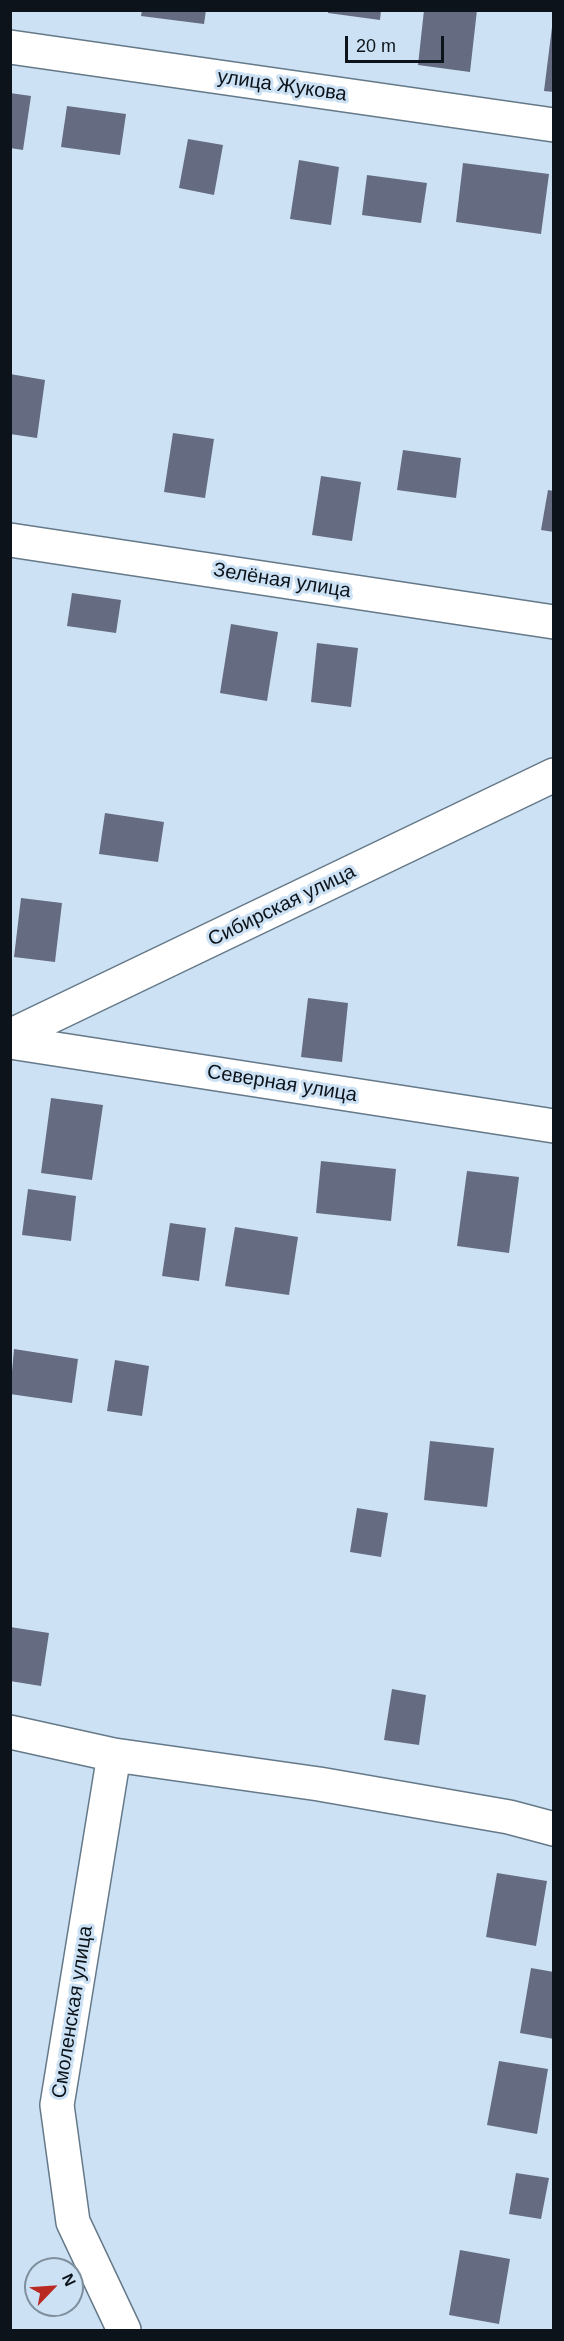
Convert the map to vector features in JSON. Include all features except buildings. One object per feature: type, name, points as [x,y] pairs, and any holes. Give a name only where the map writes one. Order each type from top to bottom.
[{"type":"street","name":"улица Жукова","points":[[10,47],[554,125]]},
{"type":"street","name":"Зелёная улица","points":[[10,540],[554,622]]},
{"type":"street","name":"Сибирская улица","points":[[10,1036],[554,776]]},
{"type":"street","name":"Северная улица","points":[[10,1042],[554,1126]]},
{"type":"street","points":[[10,1732],[114,1755],[319,1784],[509,1817],[554,1829]]},
{"type":"street","name":"Смоленская улица","points":[[114,1755],[57,2105],[73,2222],[124,2331]]}]
